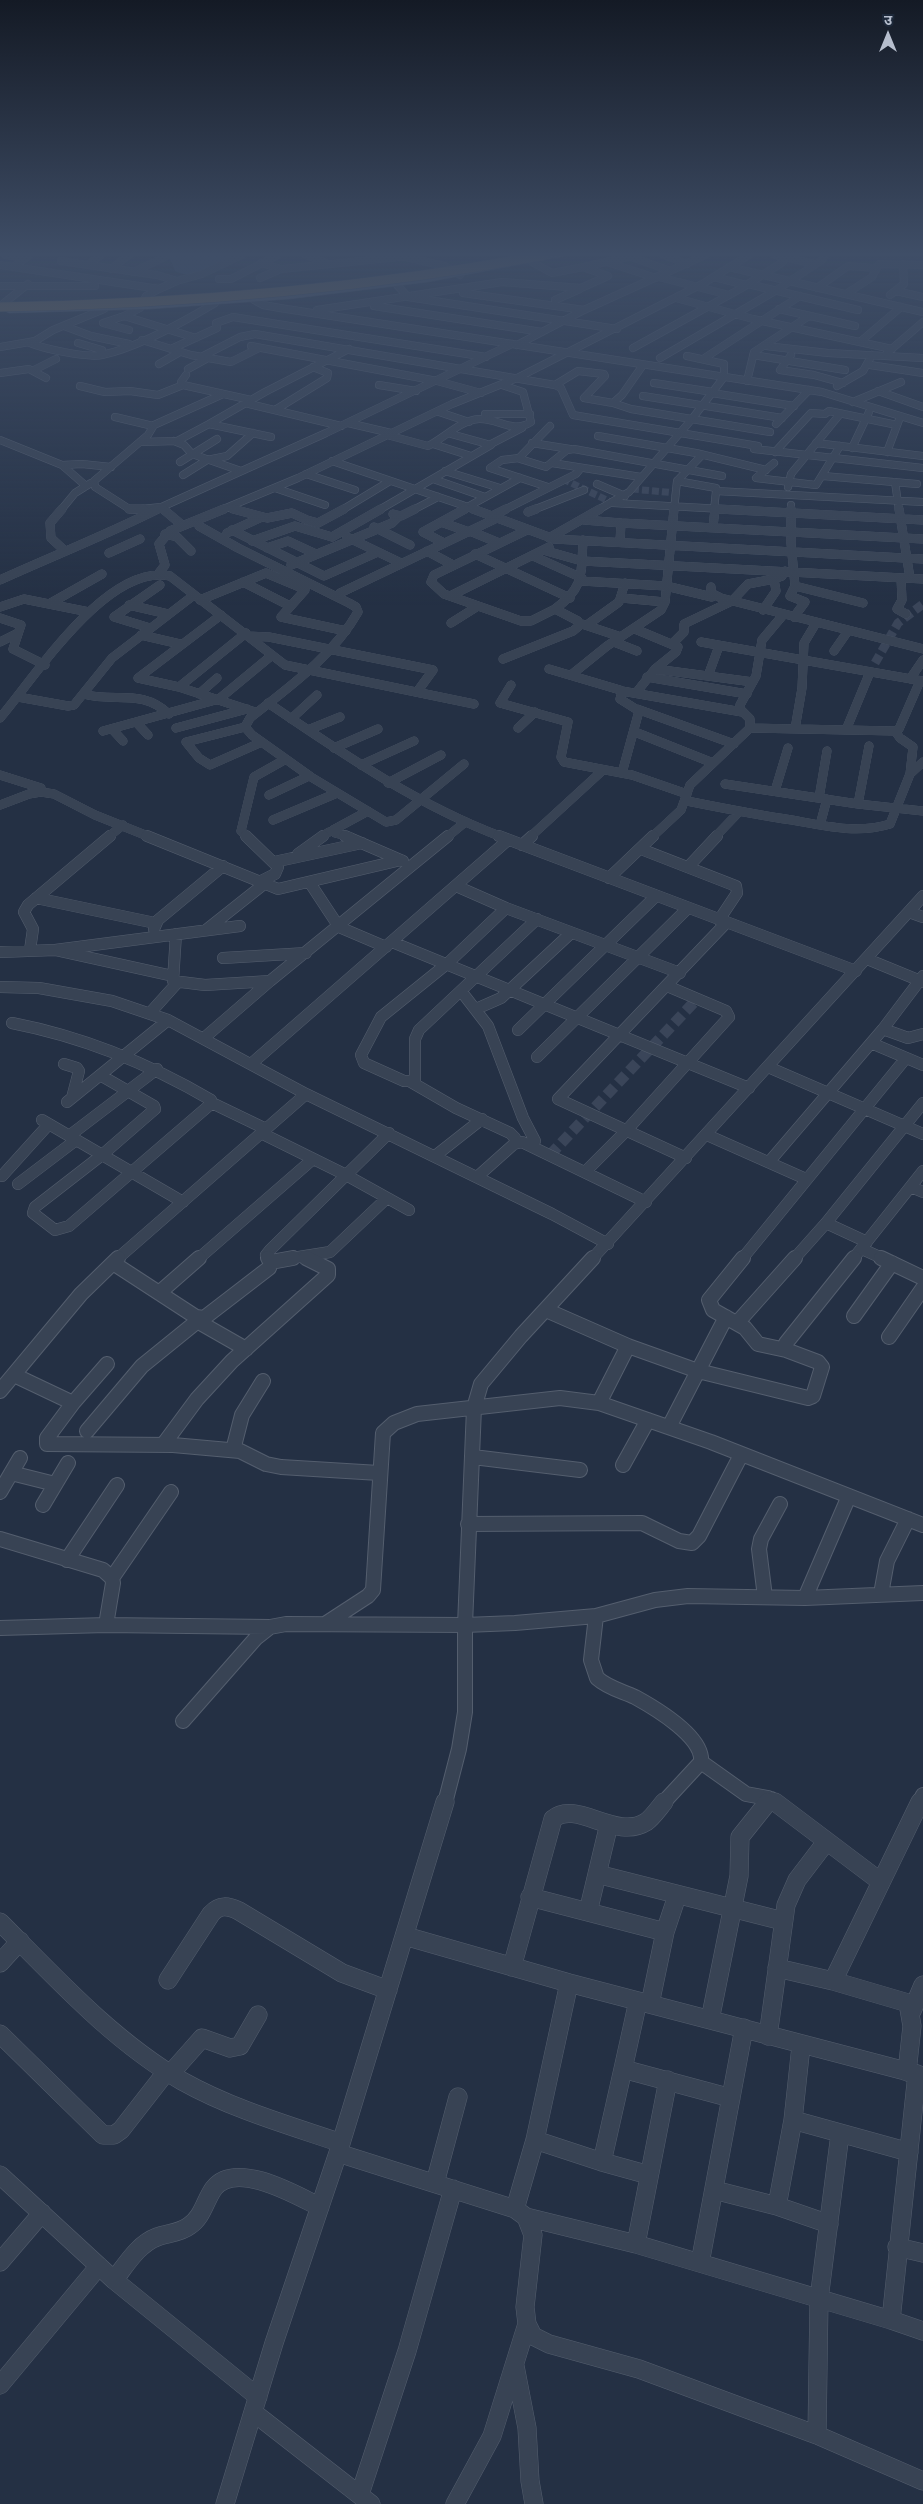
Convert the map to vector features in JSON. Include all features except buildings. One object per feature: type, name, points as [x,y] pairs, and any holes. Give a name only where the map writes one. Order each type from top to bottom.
[{"type":"street","points":[[37,372],[46,378]]},
{"type":"street","points":[[183,385],[181,382],[187,372]]},
{"type":"street","points":[[174,441],[304,372]]},
{"type":"street","points":[[275,410],[327,378],[328,373],[325,372]]},
{"type":"street","points":[[389,372],[481,392]]},
{"type":"street","points":[[0,580],[84,542],[110,533],[161,507],[345,424],[455,372]]},
{"type":"street","points":[[484,372],[555,385],[561,388],[573,415],[717,439],[775,452],[923,468]]},
{"type":"street","points":[[0,718],[89,612],[127,584],[159,573],[165,565],[159,544],[165,534],[182,525],[230,508],[481,392],[530,372]]},
{"type":"street","points":[[555,385],[576,372],[605,375],[584,398]]},
{"type":"street","points":[[613,402],[622,395],[637,372]]},
{"type":"street","points":[[689,372],[824,393],[923,423]]},
{"type":"street","points":[[549,538],[625,496],[692,419],[724,377],[724,372]]},
{"type":"street","points":[[747,381],[749,372]]},
{"type":"street","points":[[773,385],[779,372]]},
{"type":"street","points":[[792,372],[824,377],[843,383]]},
{"type":"street","points":[[824,393],[864,372]]},
{"type":"street","points":[[853,402],[901,382]]},
{"type":"street","points":[[654,383],[794,406]]},
{"type":"street","points":[[80,386],[101,391],[130,391],[158,395],[183,385],[223,394],[275,410],[389,434],[425,446],[451,434],[475,419],[486,419],[522,428]]},
{"type":"street","points":[[380,385],[416,391]]},
{"type":"street","points":[[252,541],[295,526],[327,537],[339,532],[417,490],[445,471],[522,428],[531,422],[523,392],[502,385]]},
{"type":"street","points":[[713,527],[716,490],[722,476],[756,447],[809,390]]},
{"type":"street","points":[[878,391],[923,406]]},
{"type":"street","points":[[115,417],[153,426],[223,394]]},
{"type":"street","points":[[643,396],[782,418]]},
{"type":"street","points":[[566,400],[584,398],[613,402],[631,409],[770,432]]},
{"type":"street","points":[[852,448],[872,407]]},
{"type":"street","points":[[775,452],[809,414],[825,414],[829,411],[896,425]]},
{"type":"street","points":[[439,412],[469,422]]},
{"type":"street","points":[[485,414],[530,414]]},
{"type":"street","points":[[794,617],[805,602],[790,596],[795,586],[789,571],[792,552],[788,481],[805,455],[840,414]]},
{"type":"street","points":[[887,452],[901,416]]},
{"type":"street","points":[[209,424],[271,437]]},
{"type":"street","points":[[717,439],[728,425]]},
{"type":"street","points":[[64,552],[51,538],[50,523],[75,493],[111,467],[153,430],[153,426]]},
{"type":"street","points":[[517,458],[550,426]]},
{"type":"street","points":[[216,482],[192,475],[211,459],[227,456],[253,433]]},
{"type":"street","points":[[451,434],[491,444]]},
{"type":"street","points":[[598,436],[739,461],[766,470]]},
{"type":"street","points":[[180,462],[217,439]]},
{"type":"street","points":[[0,440],[68,469],[74,480],[86,486]]},
{"type":"street","points":[[499,440],[509,442]]},
{"type":"street","points":[[140,442],[174,441],[184,445],[192,454],[211,459],[241,471]]},
{"type":"street","points":[[816,443],[923,456]]},
{"type":"street","points":[[432,444],[471,456]]},
{"type":"street","points":[[518,445],[570,449],[653,462],[722,476]]},
{"type":"street","points":[[774,463],[756,478],[816,485],[840,446]]},
{"type":"street","points":[[548,487],[490,468],[502,460],[517,458],[543,467],[552,463],[570,449]]},
{"type":"street","points":[[570,675],[618,639],[656,615],[665,602],[677,481],[686,469],[702,455]]},
{"type":"street","points":[[609,472],[620,457]]},
{"type":"street","points":[[332,461],[469,507],[549,538],[560,540],[670,544],[923,559]]},
{"type":"street","points":[[552,463],[641,477]]},
{"type":"street","points":[[62,466],[82,464],[111,467]]},
{"type":"street","points":[[892,465],[893,482],[898,500],[910,578]]},
{"type":"street","points":[[340,593],[470,532],[512,505],[576,474],[582,468]]},
{"type":"street","points":[[445,471],[500,488]]},
{"type":"street","points":[[306,474],[355,490]]},
{"type":"street","points":[[823,476],[917,484]]},
{"type":"street","points":[[444,543],[423,532],[520,478]]},
{"type":"street","points":[[433,479],[485,497]]},
{"type":"street","points":[[849,498],[851,479]]},
{"type":"street","points":[[230,508],[262,517],[278,517],[292,513],[313,524],[322,522],[390,480]]},
{"type":"street","points":[[94,481],[96,487],[132,510],[161,507],[182,525]]},
{"type":"street","points":[[677,481],[716,490],[923,502]]},
{"type":"street","points":[[597,484],[625,496]]},
{"type":"street","points":[[275,488],[325,505]]},
{"type":"street","points":[[528,512],[584,490]]},
{"type":"street","points":[[282,568],[396,521],[398,517],[438,497]]},
{"type":"street","points":[[612,503],[923,520]]},
{"type":"street","points":[[512,505],[538,516]]},
{"type":"street","points":[[382,508],[398,517]]},
{"type":"street","points":[[218,537],[262,517]]},
{"type":"street","points":[[243,536],[270,527],[277,522],[278,517]]},
{"type":"street","points":[[360,520],[410,545]]},
{"type":"street","points":[[583,520],[923,539]]},
{"type":"street","points":[[441,522],[499,543]]},
{"type":"street","points":[[620,542],[621,523]]},
{"type":"street","points":[[176,728],[251,711],[268,703],[309,671],[346,631],[358,612],[356,607],[349,602],[198,526]]},
{"type":"street","points":[[232,530],[324,576],[378,552]]},
{"type":"street","points":[[527,530],[453,564],[431,578],[432,584],[439,591],[450,596],[525,622],[554,610],[570,598],[582,580],[584,540]]},
{"type":"street","points":[[339,532],[401,563]]},
{"type":"street","points":[[165,534],[177,537],[191,551]]},
{"type":"street","points":[[84,542],[111,554],[140,539]]},
{"type":"street","points":[[450,596],[533,556],[560,540]]},
{"type":"street","points":[[267,548],[291,541],[316,554]]},
{"type":"street","points":[[543,550],[582,561],[923,579]]},
{"type":"street","points":[[427,551],[453,564]]},
{"type":"street","points":[[475,554],[570,598]]},
{"type":"street","points":[[533,556],[582,580],[666,586],[712,597]]},
{"type":"street","points":[[673,643],[684,632],[684,624],[732,601],[748,584],[774,580],[789,571]]},
{"type":"street","points":[[159,573],[170,576],[247,634],[271,656],[289,666],[474,704]]},
{"type":"street","points":[[49,604],[86,585],[102,574]]},
{"type":"street","points":[[18,698],[71,706],[112,658],[168,614],[197,598],[270,574],[326,599],[349,602]]},
{"type":"street","points":[[824,592],[831,574]]},
{"type":"street","points":[[901,578],[902,600],[897,609],[906,614]]},
{"type":"street","points":[[763,610],[776,591],[774,580]]},
{"type":"street","points":[[243,582],[290,606]]},
{"type":"street","points":[[621,598],[624,583]]},
{"type":"street","points":[[150,628],[115,618],[115,615],[160,585]]},
{"type":"street","points":[[795,586],[863,603]]},
{"type":"street","points":[[711,587],[711,593],[714,596],[783,615],[923,648]]},
{"type":"street","points":[[306,590],[281,616],[283,619],[346,631]]},
{"type":"street","points":[[503,659],[574,631],[621,598],[665,602]]},
{"type":"street","points":[[5,603],[24,599],[89,612]]},
{"type":"street","points":[[129,605],[168,614]]},
{"type":"street","points":[[451,623],[478,606]]},
{"type":"street","points":[[554,610],[618,639],[637,651]]},
{"type":"street","points":[[609,878],[681,810],[690,785],[750,728],[750,720],[742,712],[740,705],[753,682],[758,666],[759,653],[766,634],[783,615]]},
{"type":"street","points":[[121,696],[128,685],[180,644],[221,616]]},
{"type":"street","points":[[0,618],[20,624],[13,648],[45,666]]},
{"type":"street","points":[[795,729],[802,688],[806,637],[816,623]]},
{"type":"street","points":[[635,629],[673,643],[678,649],[655,669],[636,694]]},
{"type":"street","points":[[834,651],[848,631]]},
{"type":"street","points":[[0,642],[18,633]]},
{"type":"street","points":[[179,687],[247,634],[433,670],[417,692]]},
{"type":"street","points":[[141,635],[180,644]]},
{"type":"street","points":[[701,642],[918,680]]},
{"type":"street","points":[[708,676],[719,646]]},
{"type":"street","points":[[123,741],[108,730],[219,699],[271,656]]},
{"type":"street","points":[[750,728],[895,731],[898,729],[918,680],[923,660]]},
{"type":"street","points":[[549,669],[622,691],[742,712]]},
{"type":"street","points":[[655,669],[753,682]]},
{"type":"street","points":[[846,730],[870,672]]},
{"type":"street","points":[[140,676],[138,678],[141,680],[179,687],[251,711]]},
{"type":"street","points":[[199,694],[217,678]]},
{"type":"street","points":[[648,678],[747,694]]},
{"type":"street","points":[[511,685],[500,703],[568,722],[561,757],[564,762],[602,771],[622,773],[687,797],[739,812],[820,825],[874,829],[890,824],[899,809],[910,774],[913,748],[900,738],[895,731]]},
{"type":"street","points":[[622,691],[620,699],[637,709],[734,744]]},
{"type":"street","points":[[83,694],[101,698],[138,696],[157,702],[169,714]]},
{"type":"street","points":[[291,719],[317,695]]},
{"type":"street","points":[[268,703],[388,783],[464,823],[856,971]]},
{"type":"street","points":[[622,773],[640,714],[637,709]]},
{"type":"street","points":[[245,727],[251,711]]},
{"type":"street","points":[[518,728],[535,712]]},
{"type":"street","points":[[308,730],[340,717]]},
{"type":"street","points":[[136,722],[148,735]]},
{"type":"street","points":[[245,727],[186,742],[200,758],[210,765],[262,742]]},
{"type":"street","points":[[245,727],[262,742],[309,776],[379,819],[390,822],[396,820],[464,764]]},
{"type":"street","points":[[334,748],[378,729]]},
{"type":"street","points":[[635,732],[713,763]]},
{"type":"street","points":[[361,765],[414,741]]},
{"type":"street","points":[[858,804],[869,746]]},
{"type":"street","points":[[774,791],[788,748]]},
{"type":"street","points":[[820,825],[827,751]]},
{"type":"street","points":[[388,783],[441,754]]},
{"type":"street","points":[[206,930],[277,870],[274,862],[243,835],[242,826],[254,777],[286,759]]},
{"type":"street","points":[[910,774],[923,762]]},
{"type":"street","points":[[522,845],[602,771]]},
{"type":"street","points":[[0,775],[42,788]]},
{"type":"street","points":[[269,795],[309,776]]},
{"type":"street","points":[[725,784],[858,804],[923,811]]},
{"type":"street","points":[[0,805],[29,794],[48,792],[84,810],[262,883],[282,889],[401,860]]},
{"type":"street","points":[[273,820],[338,793]]},
{"type":"street","points":[[368,811],[333,830],[341,836],[363,842],[412,866]]},
{"type":"street","points":[[689,866],[739,812]]},
{"type":"street","points":[[204,1038],[270,981],[339,927],[464,823]]},
{"type":"street","points":[[30,950],[33,928],[24,912],[36,898],[123,825]]},
{"type":"street","points":[[292,858],[329,832]]},
{"type":"street","points":[[251,1064],[508,840]]},
{"type":"street","points":[[274,862],[363,842]]},
{"type":"street","points":[[641,849],[689,866],[736,886],[737,894],[722,921],[680,973],[558,1099],[686,1158]]},
{"type":"street","points":[[154,937],[155,923],[223,866]]},
{"type":"street","points":[[310,883],[339,927],[448,963],[576,1018],[749,1088]]},
{"type":"street","points":[[456,886],[506,908],[680,973]]},
{"type":"street","points":[[518,1030],[543,1004],[607,946],[656,896]]},
{"type":"street","points":[[225,2504],[255,2404],[340,2148],[440,1822],[459,1749],[466,1712],[465,1625],[474,1408],[481,1384],[546,1310],[867,959],[916,914],[923,896]]},
{"type":"street","points":[[36,898],[155,923]]},
{"type":"street","points":[[506,908],[448,963],[371,1027],[368,1048],[361,1055],[361,1060],[364,1063],[410,1082],[510,1133],[515,1138]]},
{"type":"street","points":[[537,1057],[688,908]]},
{"type":"street","points":[[410,1082],[415,1081],[416,1076],[416,1039],[419,1030],[537,919]]},
{"type":"street","points":[[0,952],[55,950],[240,926]]},
{"type":"street","points":[[476,1009],[497,1001],[571,932]]},
{"type":"street","points":[[150,1013],[175,979],[176,934]]},
{"type":"street","points":[[55,950],[195,985],[270,981]]},
{"type":"street","points":[[223,958],[306,953]]},
{"type":"street","points":[[769,1162],[883,1029],[922,979],[867,959]]},
{"type":"street","points":[[585,1172],[626,1131],[688,1063],[729,1014],[667,986]]},
{"type":"street","points":[[0,987],[39,988],[112,1001],[168,1020],[306,1094],[436,1156],[608,1244]]},
{"type":"street","points":[[461,991],[488,1026],[522,1118],[535,1142],[532,1146]]},
{"type":"street","points":[[64,1064],[77,1068],[78,1071],[70,1100],[168,1020]]},
{"type":"street","points":[[12,1023],[55,1030],[127,1054],[191,1087],[211,1100],[212,1103],[409,1210]]},
{"type":"street","points":[[883,1029],[907,1038],[916,1038],[923,1034]]},
{"type":"street","points":[[871,1043],[923,1065]]},
{"type":"street","points":[[546,1310],[628,1346],[698,1371],[769,1387],[802,1398],[813,1396],[822,1370],[821,1364],[786,1350],[758,1344],[745,1328],[713,1310],[709,1304],[711,1295],[866,1109],[906,1058]]},
{"type":"street","points":[[768,1067],[923,1134]]},
{"type":"street","points":[[18,1184],[128,1091],[157,1069]]},
{"type":"street","points":[[100,1075],[154,1106],[155,1109],[102,1155],[35,1207],[33,1213],[55,1230],[65,1228],[134,1173],[212,1103]]},
{"type":"street","points":[[0,1391],[81,1294],[113,1263],[306,1094]]},
{"type":"street","points":[[669,1427],[698,1371],[731,1320],[826,1223],[923,1103]]},
{"type":"street","points":[[436,1156],[482,1119]]},
{"type":"street","points":[[2,1176],[45,1122],[183,1202]]},
{"type":"street","points":[[271,1262],[266,1255],[270,1250],[389,1133]]},
{"type":"street","points":[[708,1135],[806,1179]]},
{"type":"street","points":[[476,1177],[514,1144],[522,1142],[646,1202]]},
{"type":"street","points":[[159,1293],[313,1159]]},
{"type":"street","points":[[786,1350],[786,1343],[923,1172]]},
{"type":"street","points":[[911,1187],[923,1192]]},
{"type":"street","points":[[271,1262],[323,1254],[335,1248],[387,1198]]},
{"type":"street","points":[[826,1223],[922,1279],[888,1337]]},
{"type":"street","points":[[163,1445],[196,1399],[246,1349],[328,1275],[328,1268],[304,1257]]},
{"type":"street","points":[[86,1431],[142,1366],[198,1320],[204,1318],[269,1268],[271,1262]]},
{"type":"street","points":[[113,1263],[198,1320],[246,1349]]},
{"type":"street","points":[[854,1316],[892,1263]]},
{"type":"street","points":[[599,1403],[628,1346]]},
{"type":"street","points":[[107,1364],[73,1403],[47,1438],[47,1444],[163,1445],[233,1450],[281,1467],[379,1473]]},
{"type":"street","points":[[14,1375],[73,1403]]},
{"type":"street","points":[[233,1450],[242,1415],[263,1381]]},
{"type":"street","points":[[325,1624],[368,1596],[373,1590],[383,1433],[388,1426],[398,1419],[417,1414],[560,1398],[599,1403],[669,1427],[923,1525]]},
{"type":"street","points":[[623,1465],[648,1420]]},
{"type":"street","points":[[468,1524],[642,1523],[652,1525],[680,1542],[692,1543],[704,1528],[741,1455]]},
{"type":"street","points":[[473,1457],[580,1470]]},
{"type":"street","points":[[0,1492],[20,1458]]},
{"type":"street","points":[[43,1504],[68,1463]]},
{"type":"street","points":[[11,1473],[55,1484]]},
{"type":"street","points":[[67,1560],[117,1485]]},
{"type":"street","points":[[112,1578],[171,1492]]},
{"type":"street","points":[[805,1598],[849,1496]]},
{"type":"street","points":[[765,1597],[759,1549],[761,1539],[780,1504]]},
{"type":"street","points":[[881,1594],[887,1561],[908,1519]]},
{"type":"street","points":[[0,1539],[103,1570],[112,1578],[114,1583],[106,1625]]},
{"type":"street","points":[[0,1628],[106,1625],[270,1627],[293,1623],[465,1625],[596,1616],[655,1600],[688,1596],[805,1598],[923,1593]]},
{"type":"street","points":[[512,1967],[553,1819],[560,1813],[568,1812],[609,1824],[633,1828],[646,1822],[701,1762],[702,1754],[699,1746],[691,1738],[650,1706],[604,1683],[594,1675],[592,1662],[596,1616]]},
{"type":"street","points":[[183,1721],[256,1638],[270,1627]]},
{"type":"street","points":[[701,1762],[746,1794],[754,1798],[763,1796],[771,1799],[826,1842],[882,1882]]},
{"type":"street","points":[[833,1980],[923,1795]]},
{"type":"street","points":[[710,2020],[731,1908],[739,1876],[740,1837],[771,1799]]},
{"type":"street","points":[[588,1912],[609,1824]]},
{"type":"street","points":[[768,2036],[783,1920],[788,1899],[797,1880],[826,1842]]},
{"type":"street","points":[[597,1874],[677,1896],[783,1920]]},
{"type":"street","points":[[602,2162],[623,2069],[677,1896]]},
{"type":"street","points":[[530,1897],[665,1932]]},
{"type":"street","points":[[168,1980],[211,1914],[217,1907],[223,1906],[239,1911],[342,1973],[388,1990]]},
{"type":"street","points":[[0,1922],[94,2013],[140,2052],[182,2080],[261,2116],[340,2148],[521,2213],[636,2244],[891,2320],[923,2332]]},
{"type":"street","points":[[405,1936],[569,1983],[744,2028],[801,2046],[916,2074]]},
{"type":"street","points":[[0,1963],[20,1941]]},
{"type":"street","points":[[777,1968],[833,1980],[903,2001],[912,2010]]},
{"type":"street","points":[[569,1983],[521,2213],[533,2235],[524,2306],[527,2324],[534,2336],[549,2344],[639,2369],[817,2435],[923,2481]]},
{"type":"street","points":[[891,2320],[916,2074],[912,2010],[923,1986]]},
{"type":"street","points":[[0,2034],[103,2135],[114,2135],[121,2130],[169,2072],[202,2038],[208,2038],[230,2048],[240,2046],[258,2015]]},
{"type":"street","points":[[700,2263],[744,2028]]},
{"type":"street","points":[[777,2206],[793,2120],[801,2046]]},
{"type":"street","points":[[623,2069],[731,2098]]},
{"type":"street","points":[[636,2244],[668,2080]]},
{"type":"street","points":[[0,2175],[114,2280],[366,2499],[408,2351],[444,2186],[458,2097]]},
{"type":"street","points":[[793,2120],[908,2152]]},
{"type":"street","points":[[817,2435],[818,2298],[830,2224],[840,2134]]},
{"type":"street","points":[[535,2140],[649,2175]]},
{"type":"street","points":[[114,2280],[146,2244],[155,2238],[187,2228],[194,2222],[220,2179],[231,2176],[254,2178],[320,2207]]},
{"type":"street","points":[[714,2190],[777,2206],[830,2224]]},
{"type":"street","points":[[0,2262],[42,2213]]},
{"type":"street","points":[[897,2247],[923,2252]]},
{"type":"street","points":[[0,2385],[99,2266]]},
{"type":"street","points":[[455,2504],[492,2436],[527,2324]]},
{"type":"street","points":[[515,2364],[527,2428],[530,2481],[534,2504]]},
{"type":"tunnel","points":[[563,479],[613,503]]},
{"type":"tunnel","points":[[632,489],[676,493]]},
{"type":"tunnel","points":[[875,663],[898,623],[923,604]]},
{"type":"tunnel","points":[[550,1155],[697,999]]}]
